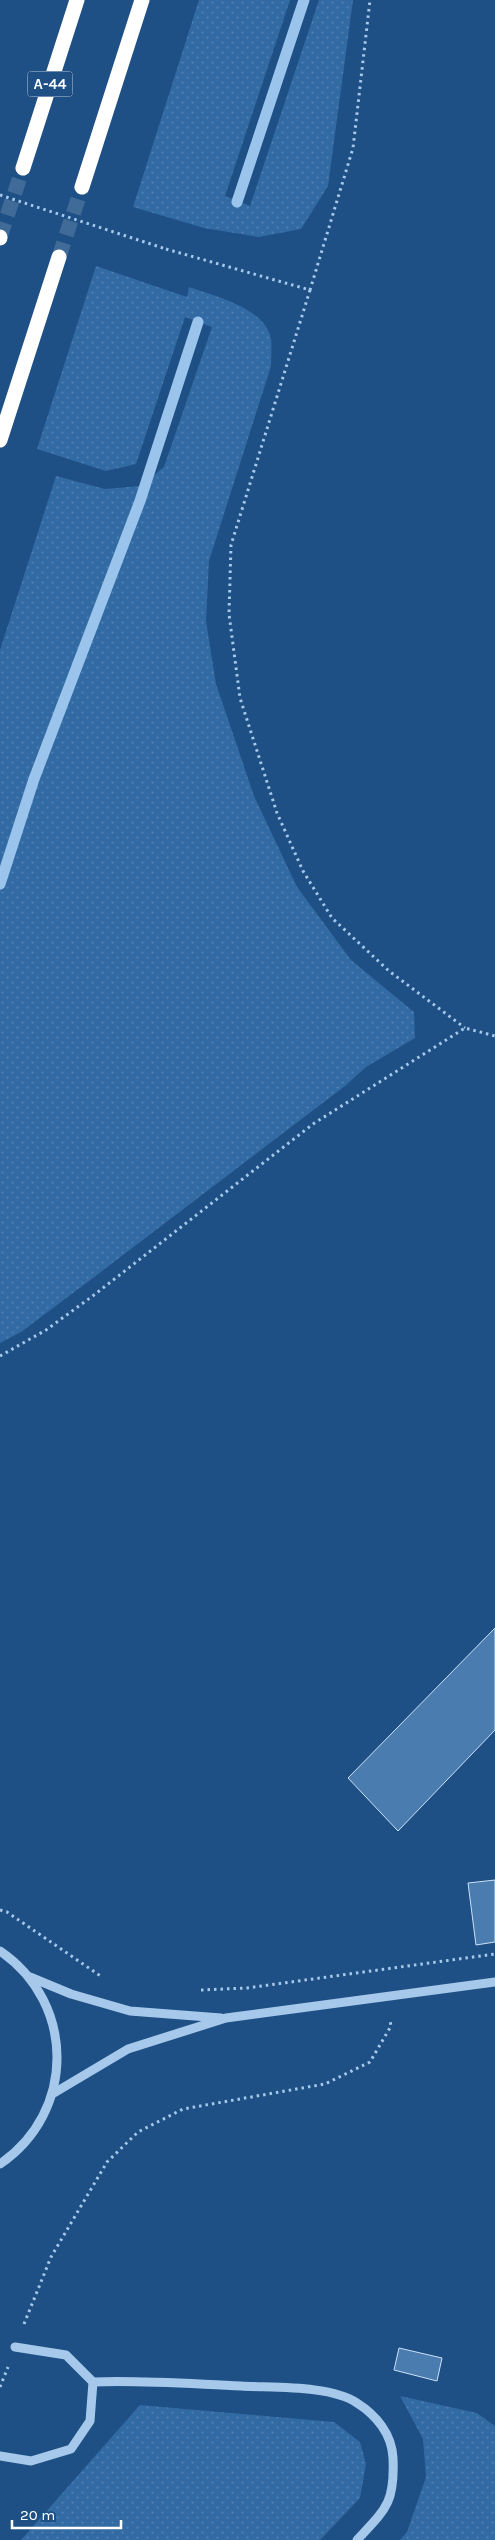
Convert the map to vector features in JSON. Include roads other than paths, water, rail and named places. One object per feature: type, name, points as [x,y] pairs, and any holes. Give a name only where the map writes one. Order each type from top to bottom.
[{"type":"highway","name":"A-44","points":[[22,168],[77,0]]},
{"type":"highway","points":[[82,187],[142,0]]},
{"type":"highway","points":[[0,440],[59,257]]},
{"type":"street","points":[[0,1951],[13,1960],[30,1977],[50,2012],[58,2052],[54,2093],[43,2118],[29,2140],[0,2164]]},
{"type":"street","points":[[30,1977],[72,1994],[130,2011],[226,2018]]},
{"type":"street","points":[[54,2093],[128,2049],[226,2018],[495,1982]]},
{"type":"street","points":[[15,2347],[66,2355],[93,2382],[128,2381],[319,2390],[356,2402],[383,2426],[392,2450],[394,2480],[386,2508],[357,2540]]},
{"type":"street","points":[[0,2456],[31,2461],[70,2449],[90,2421],[93,2382]]},
{"type":"waterway","points":[[237,202],[304,0]]},
{"type":"waterway","points":[[0,884],[34,779],[140,501],[198,322]]},
{"type":"tunnel","points":[[0,237],[23,168]]},
{"type":"tunnel","points":[[59,257],[82,187]]}]
